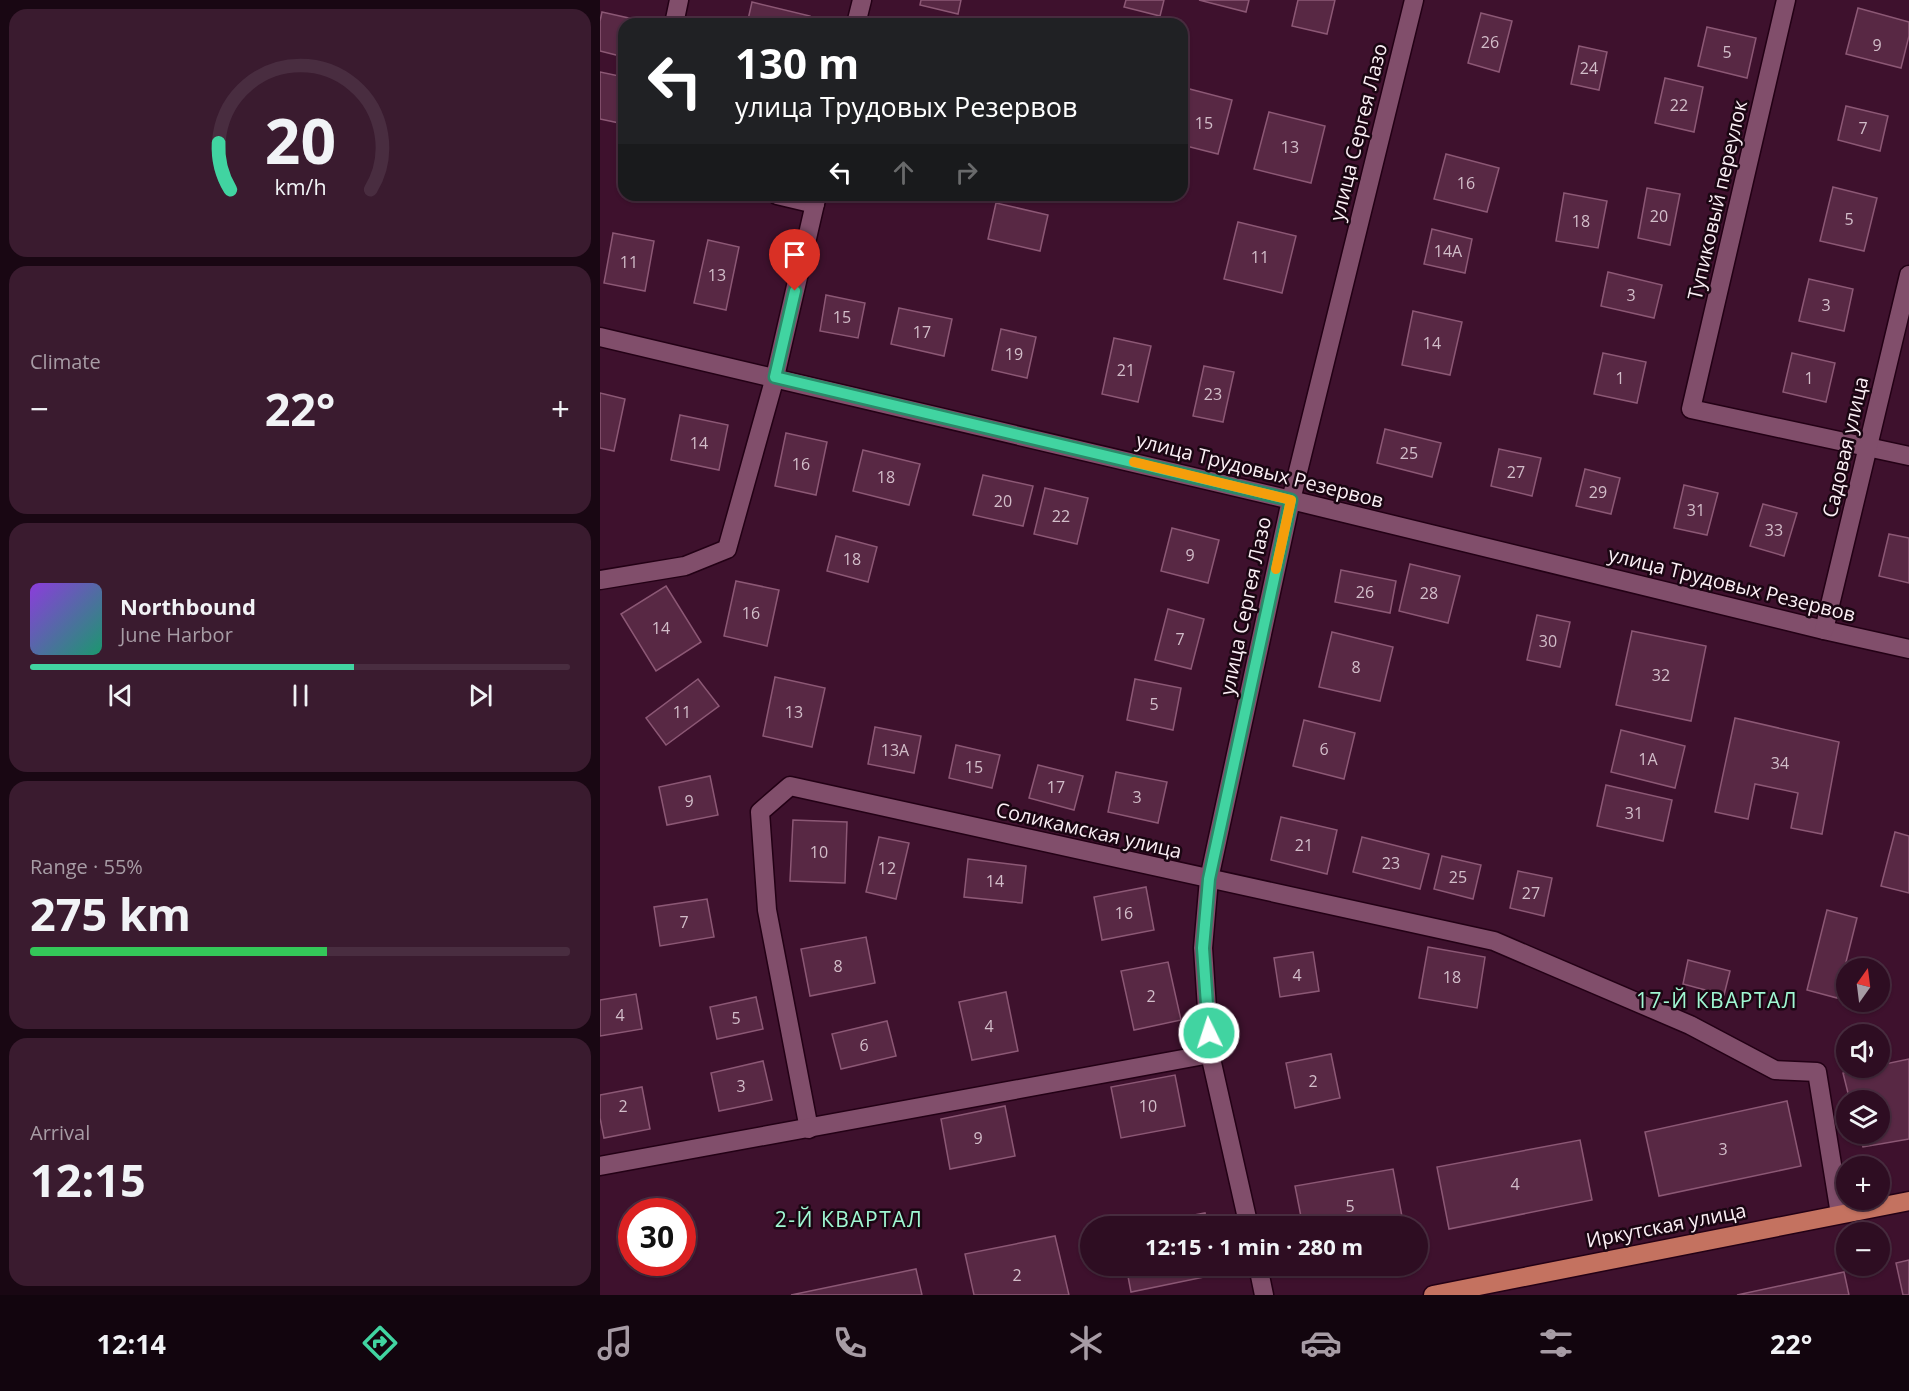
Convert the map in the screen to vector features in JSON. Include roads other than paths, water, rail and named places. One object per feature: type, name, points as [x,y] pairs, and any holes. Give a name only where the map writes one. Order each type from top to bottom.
[{"type":"main road","name":"Иркутская улица","points":[[1433,1295],[1909,1201]]},
{"type":"street","points":[[675,18],[679,0]]},
{"type":"street","points":[[858,18],[862,0]]},
{"type":"street","name":"улица Сергея Лазо","points":[[1247,1216],[1210,1054],[1203,948],[1209,879],[1291,500],[1414,0]]},
{"type":"street","name":"Тупиковый переулок","points":[[1786,0],[1691,410],[1868,446]]},
{"type":"street","points":[[600,580],[685,566],[727,549],[775,377],[816,201]]},
{"type":"street","name":"Садовая улица","points":[[1824,630],[1909,275]]},
{"type":"street","name":"улица Трудовых Резервов","points":[[600,337],[1909,649]]},
{"type":"street","points":[[1868,446],[1909,456]]},
{"type":"street","name":"Соликамская улица","points":[[809,1129],[767,910],[760,812],[790,786],[1494,941],[1690,1025],[1775,1070],[1817,1072],[1840,1214]]},
{"type":"street","points":[[600,1166],[1210,1054]]},
{"type":"street","points":[[1260,1276],[1264,1295]]},
{"type":"district","name":"17-Й КВАРТАЛ","points":[[1717,1000]]},
{"type":"district","name":"2-Й КВАРТАЛ","points":[[849,1219]]}]
